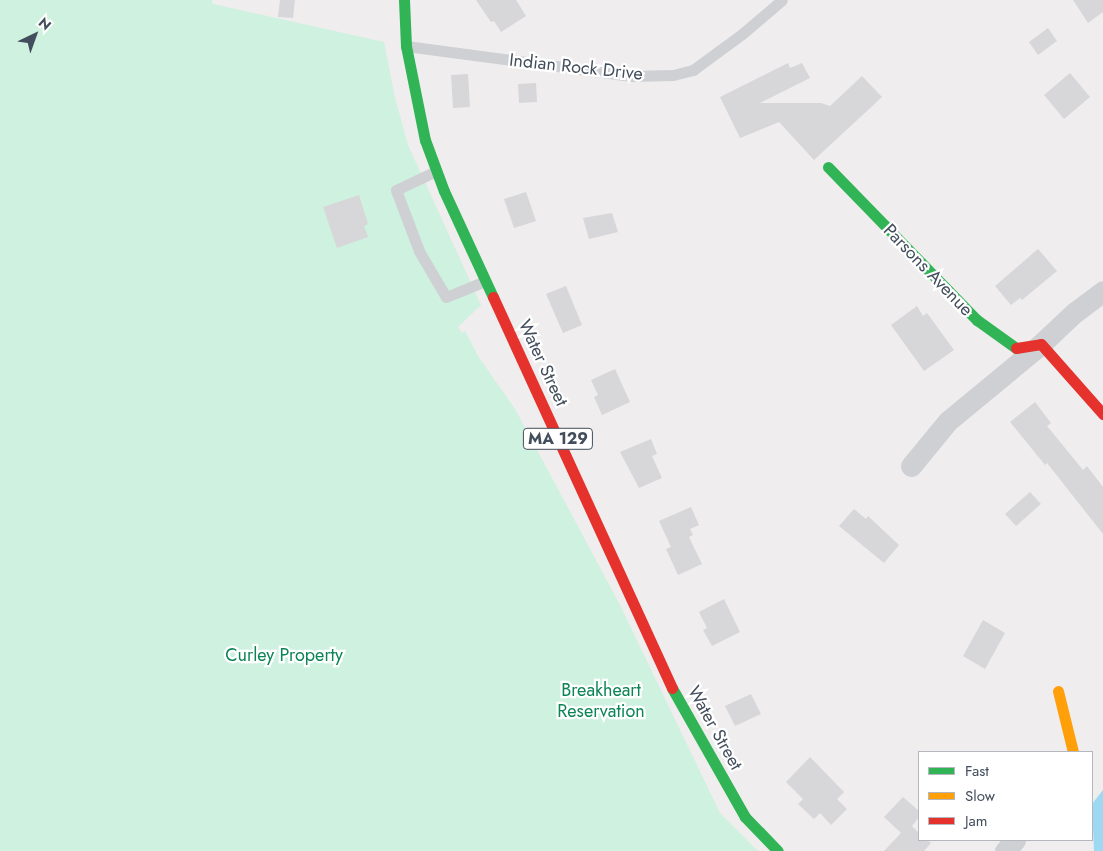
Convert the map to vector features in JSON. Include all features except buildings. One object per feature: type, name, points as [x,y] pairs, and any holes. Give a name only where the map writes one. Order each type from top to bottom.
[{"type":"main road","name":"Water Street","points":[[404,0],[406,46],[419,116],[436,171],[484,281],[678,702],[745,817],[778,851]]},
{"type":"main road","name":"Parsons Avenue","points":[[828,167],[977,320],[1015,348],[1041,344]]},
{"type":"main road","points":[[1041,344],[1103,414]]},
{"type":"main road","points":[[1058,691],[1073,751]]},
{"type":"street","points":[[911,466],[948,421],[1041,344],[1074,312],[1103,291]]},
{"type":"street","points":[[1005,851],[1014,841]]},
{"type":"lane","name":"Indian Rock Drive","points":[[406,46],[631,76],[673,75],[693,70],[742,34],[782,0]]},
{"type":"lane","points":[[436,171],[396,190],[419,251],[446,296],[484,281]]},
{"type":"green space","points":[[0,0],[212,0],[213,4],[384,42],[395,98],[408,145],[481,305],[458,327],[462,333],[465,331],[478,356],[515,409],[619,603],[720,813],[758,851],[0,851]]},
{"type":"water","points":[[1103,790],[1103,851],[1094,851],[1093,803]]},
{"type":"traffic: fast","points":[[404,0],[406,46],[425,140],[444,191],[493,297]]},
{"type":"traffic: fast","points":[[828,167],[977,320],[1016,348]]},
{"type":"traffic: fast","points":[[672,688],[745,817],[778,851]]},
{"type":"traffic: slow","points":[[1058,691],[1073,751]]},
{"type":"traffic: jam","points":[[493,297],[672,688]]},
{"type":"traffic: jam","points":[[1016,348],[1041,344],[1103,414]]},
{"type":"park label","name":"Curley Property","points":[[284,655]]},
{"type":"park label","name":"Breakheart Reservation","points":[[601,701]]}]
